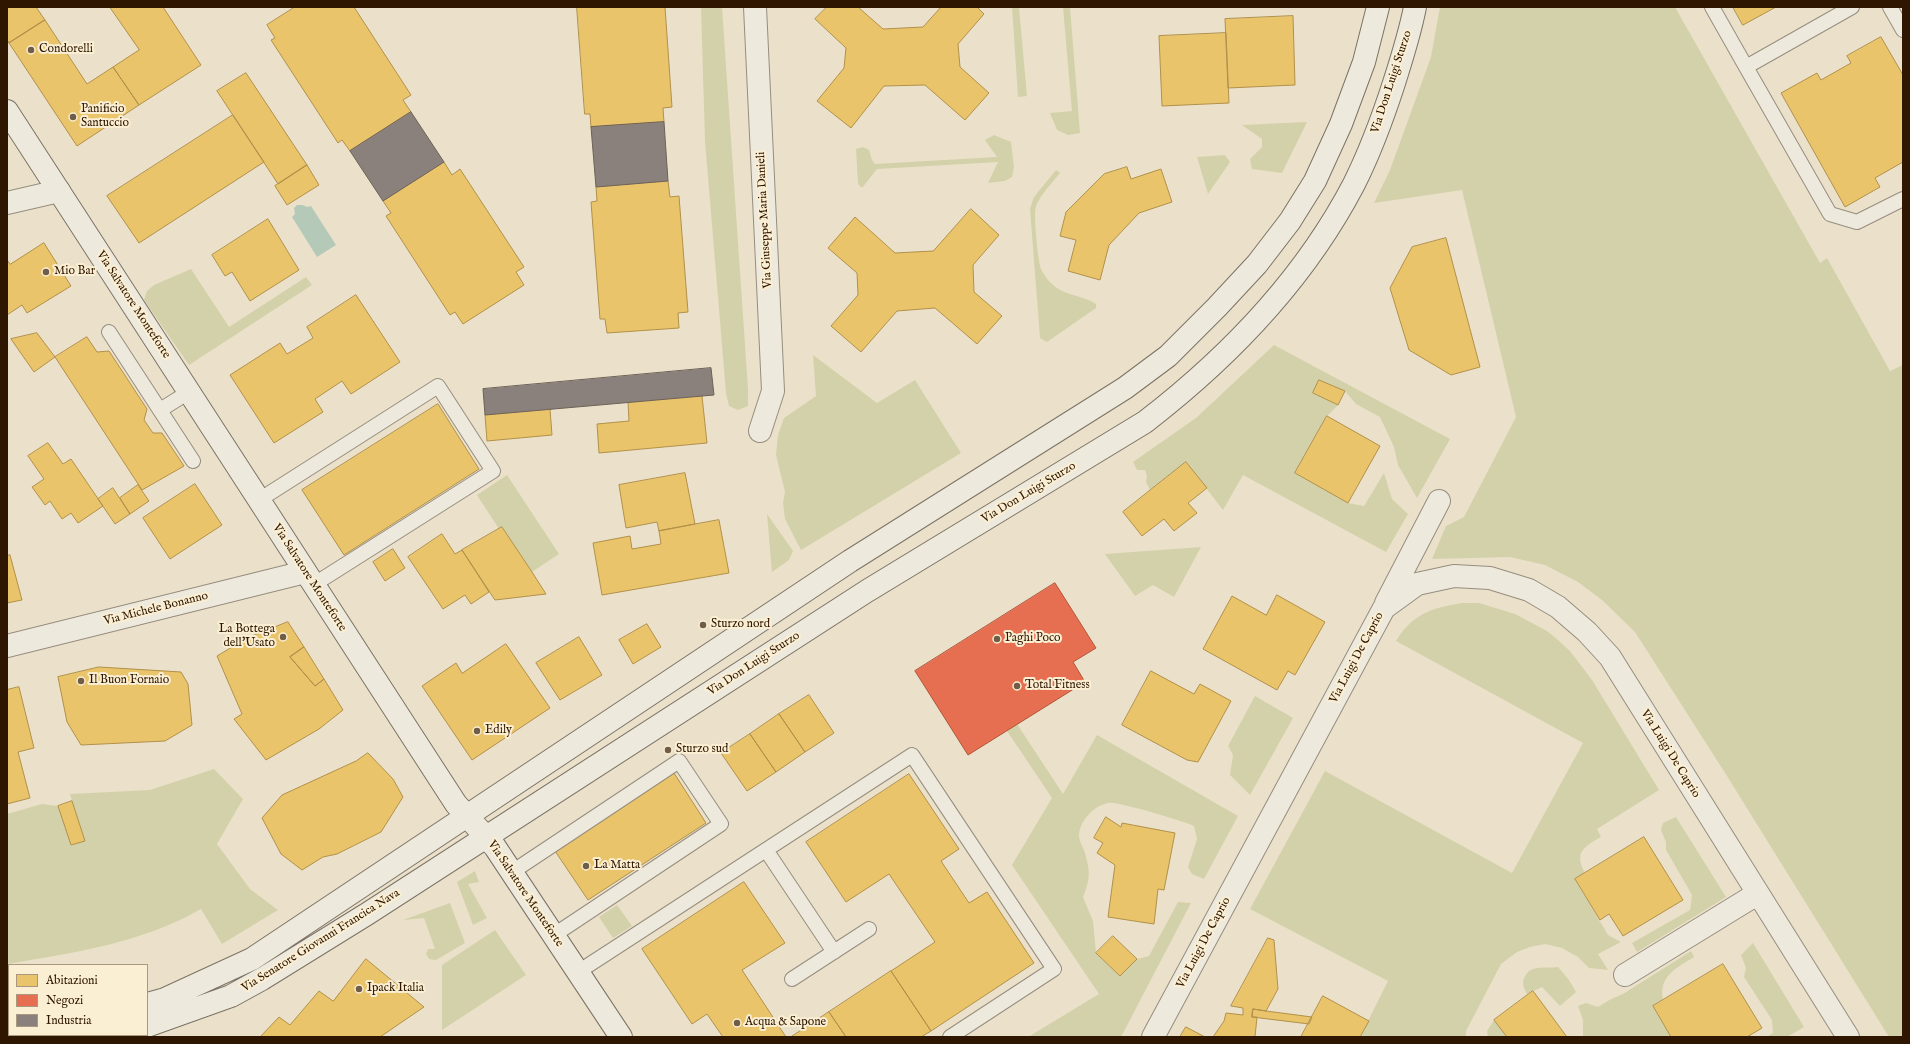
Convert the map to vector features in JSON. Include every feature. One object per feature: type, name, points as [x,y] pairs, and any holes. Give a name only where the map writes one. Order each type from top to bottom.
[{"type":"street","name":"Via Giuseppe Maria Danieli","points":[[755,7],[773,391],[760,431]]},
{"type":"street","points":[[466,816],[850,561],[1125,388],[1168,356],[1257,264],[1290,222],[1315,181],[1341,124],[1364,62],[1378,7]]},
{"type":"street","name":"Via Don Luigi Sturzo","points":[[485,837],[867,591],[1145,422],[1180,395],[1216,363],[1277,297],[1319,242],[1354,184],[1382,120],[1402,57],[1415,7]]},
{"type":"street","name":"Via Salvatore Monteforte","points":[[7,111],[456,804],[495,847],[621,1037]]},
{"type":"street","points":[[7,203],[59,191]]},
{"type":"street","points":[[1384,608],[1440,501]]},
{"type":"street","name":"Via Luigi De Caprio","points":[[1153,1037],[1384,608],[1417,584],[1454,576],[1490,578],[1529,590],[1558,607],[1587,632],[1610,657],[1757,894],[1848,1037]]},
{"type":"street","name":"Via Michele Bonanno","points":[[7,646],[309,579]]},
{"type":"street","name":"Via Senatore Giovanni Francica Nava","points":[[148,1004],[165,999],[207,981],[252,959],[466,816]]},
{"type":"street","name":"Via Senatore Giovanni Francica Nava","points":[[148,1026],[231,996],[262,980],[485,837]]},
{"type":"street","points":[[1625,975],[1757,894]]},
{"type":"lane","points":[[1712,7],[1830,214],[1857,222],[1903,199]]},
{"type":"lane","points":[[1746,67],[1852,7]]},
{"type":"lane","points":[[1890,7],[1903,30]]},
{"type":"lane","points":[[109,332],[193,461]]},
{"type":"lane","points":[[259,500],[438,386],[493,471],[309,579]]},
{"type":"lane","points":[[160,410],[189,392]]},
{"type":"lane","points":[[578,972],[912,755],[1054,969],[950,1037]]},
{"type":"lane","points":[[512,872],[678,761],[721,824],[554,935]]},
{"type":"lane","points":[[766,850],[834,952]]},
{"type":"lane","points":[[792,980],[869,929]]},
{"type":"shaded area","points":[[701,7],[722,7],[748,389],[748,406],[738,410],[729,406],[726,393],[705,141]]},
{"type":"shaded area","points":[[1012,7],[1019,7],[1027,96],[1018,97]]},
{"type":"shaded area","points":[[1063,7],[1070,7],[1080,133],[1068,135],[1057,130],[1050,113],[1072,111]]},
{"type":"shaded area","points":[[1440,7],[1675,7],[1820,263],[1827,258],[1890,371],[1903,365],[1903,1037],[1889,1037],[1727,776],[1635,632],[1602,600],[1578,582],[1545,565],[1510,557],[1432,559],[1446,526],[1464,517],[1516,417],[1462,190],[1374,203],[1390,170],[1431,57]]},
{"type":"shaded area","points":[[1307,122],[1282,173],[1252,169],[1250,159],[1262,147],[1262,139],[1242,125]]},
{"type":"shaded area","points":[[994,135],[1011,142],[1014,167],[1012,177],[1005,181],[988,183],[998,162],[877,169],[862,188],[858,184],[856,149],[863,147],[869,150],[875,164],[997,157],[985,140]]},
{"type":"shaded area","points":[[1225,155],[1230,162],[1208,194],[1197,157]]},
{"type":"shaded area","points":[[1056,170],[1060,173],[1041,197],[1035,210],[1036,237],[1041,269],[1048,280],[1057,288],[1066,293],[1091,301],[1096,304],[1096,308],[1047,342],[1040,338],[1030,209],[1034,197]]},
{"type":"shaded area","points":[[297,205],[307,207],[311,206],[336,245],[317,257],[292,217],[295,214],[294,208]]},
{"type":"shaded area","points":[[191,269],[229,327],[306,277],[312,285],[189,365],[144,300],[147,291],[154,285]]},
{"type":"shaded area","points":[[1274,345],[1450,439],[1417,498],[1398,465],[1394,447],[1380,417],[1356,404],[1345,391],[1319,380],[1313,393],[1338,405],[1327,416],[1295,473],[1348,503],[1364,506],[1384,473],[1392,499],[1408,514],[1386,552],[1243,475],[1223,510],[1186,462],[1150,490],[1146,482],[1147,476],[1145,470],[1137,470],[1133,462],[1196,418]]},
{"type":"shaded area","points":[[813,355],[877,403],[915,380],[961,453],[801,550],[785,519],[783,503],[785,492],[776,455],[778,435],[784,418],[816,396]]},
{"type":"shaded area","points":[[507,475],[559,554],[532,572],[502,527],[499,529],[477,495]]},
{"type":"shaded area","points":[[767,514],[793,551],[789,560],[772,572]]},
{"type":"shaded area","points":[[1201,547],[1174,597],[1153,585],[1135,596],[1105,554]]},
{"type":"shaded area","points":[[1462,603],[1479,603],[1515,614],[1547,631],[1570,651],[1592,680],[1659,790],[1597,829],[1601,837],[1589,844],[1580,855],[1580,860],[1585,873],[1575,879],[1608,935],[1621,942],[1598,954],[1608,970],[1589,968],[1578,957],[1562,948],[1545,944],[1530,947],[1517,952],[1501,964],[1466,1031],[1466,1037],[1364,1037],[1361,1035],[1388,981],[1250,909],[1325,771],[1512,873],[1583,743],[1396,641],[1402,632],[1416,618],[1441,607]]},
{"type":"shaded area","points":[[1255,696],[1293,718],[1250,795],[1230,775],[1233,755],[1228,746]]},
{"type":"shaded area","points":[[1017,724],[1063,794],[1097,735],[1238,816],[1204,879],[1192,874],[1188,867],[1197,839],[1194,826],[1164,816],[1114,803],[1108,803],[1097,807],[1088,815],[1082,825],[1079,837],[1086,857],[1089,874],[1083,897],[1093,921],[1096,953],[1120,976],[1137,959],[1149,956],[1178,902],[1191,903],[1121,1037],[1028,1037],[1099,994],[1012,865],[1052,798],[1007,731]]},
{"type":"shaded area","points":[[214,769],[243,799],[217,844],[250,889],[278,910],[222,944],[201,909],[178,921],[155,930],[107,945],[57,956],[7,964],[7,814],[42,804],[58,806],[71,845],[84,841],[70,794],[150,790]]},
{"type":"shaded area","points":[[1676,817],[1726,897],[1637,952],[1632,943],[1690,910],[1692,895],[1666,850],[1666,842],[1661,830],[1663,823]]},
{"type":"shaded area","points":[[475,871],[479,882],[468,884],[487,918],[473,925],[457,882]]},
{"type":"shaded area","points":[[450,903],[465,943],[436,960],[429,959],[426,954],[428,949],[435,949],[424,918],[403,920]]},
{"type":"shaded area","points":[[617,905],[632,926],[613,938],[599,917]]},
{"type":"shaded area","points":[[495,930],[526,975],[442,1030],[442,965]]},
{"type":"shaded area","points":[[1753,943],[1804,1027],[1787,1037],[1766,1037],[1773,1033],[1772,1020],[1744,977],[1746,968],[1741,955]]},
{"type":"shaded area","points":[[1691,951],[1694,957],[1670,974],[1663,985],[1663,1000],[1653,1006],[1671,1037],[1583,1037],[1583,1020],[1578,1006],[1586,1003],[1598,1007],[1623,994]]},
{"type":"shaded area","points":[[1558,967],[1569,980],[1576,992],[1560,1006],[1542,987],[1527,994],[1523,983],[1528,972],[1535,968]]},
{"type":"shaded area","points":[[1494,1020],[1507,1037],[1488,1037],[1487,1031]]},
{"type":"building: Abitazioni","points":[[7,7],[36,7],[45,20],[9,43],[7,40]]},
{"type":"building: Abitazioni","points":[[110,7],[163,7],[201,65],[139,105],[113,67],[139,50]]},
{"type":"building: Abitazioni","points":[[295,7],[354,7],[411,95],[403,100],[411,112],[350,151],[342,140],[338,143],[271,40],[275,38],[267,25]]},
{"type":"building: Abitazioni","points":[[577,7],[665,7],[672,107],[663,108],[664,122],[591,127],[590,114],[585,114]]},
{"type":"building: Abitazioni","points":[[827,7],[858,7],[883,29],[923,27],[941,7],[977,7],[984,14],[958,44],[960,67],[989,93],[965,120],[925,85],[884,86],[851,128],[817,101],[844,68],[846,48],[815,19]]},
{"type":"building: Abitazioni","points":[[1733,7],[1776,7],[1743,25]]},
{"type":"building: Abitazioni","points":[[1293,16],[1295,85],[1228,88],[1225,19]]},
{"type":"building: Abitazioni","points":[[45,20],[87,84],[113,67],[139,105],[77,146],[9,43]]},
{"type":"building: Abitazioni","points":[[1226,33],[1229,103],[1162,106],[1159,36]]},
{"type":"building: Abitazioni","points":[[1881,37],[1903,75],[1903,162],[1875,178],[1880,187],[1845,207],[1781,93],[1817,73],[1821,80],[1851,63],[1847,56]]},
{"type":"building: Abitazioni","points":[[246,73],[307,165],[278,184],[217,91]]},
{"type":"building: Abitazioni","points":[[233,115],[264,162],[139,243],[107,196]]},
{"type":"building: Abitazioni","points":[[444,162],[452,175],[460,169],[524,267],[516,272],[524,285],[463,324],[455,312],[450,315],[386,216],[391,213],[383,201]]},
{"type":"building: Abitazioni","points":[[307,165],[319,185],[287,205],[275,186]]},
{"type":"building: Abitazioni","points":[[1127,167],[1131,179],[1161,169],[1172,202],[1139,213],[1109,245],[1100,280],[1068,271],[1076,240],[1060,236],[1066,212],[1104,174]]},
{"type":"building: Abitazioni","points":[[668,181],[670,197],[679,196],[688,312],[678,313],[679,328],[607,333],[605,319],[600,319],[591,202],[597,201],[596,187]]},
{"type":"building: Abitazioni","points":[[971,209],[999,235],[973,265],[974,292],[1002,316],[977,344],[935,308],[897,311],[861,352],[831,326],[858,295],[857,273],[828,248],[855,217],[895,253],[933,251]]},
{"type":"building: Abitazioni","points":[[268,219],[299,270],[250,301],[232,272],[225,276],[212,255]]},
{"type":"building: Abitazioni","points":[[1446,238],[1480,367],[1451,375],[1409,350],[1390,288],[1412,247]]},
{"type":"building: Abitazioni","points":[[44,243],[71,286],[27,313],[22,305],[7,315],[7,260],[10,264]]},
{"type":"building: Abitazioni","points":[[356,295],[400,362],[351,394],[342,381],[315,399],[323,412],[274,443],[230,375],[280,343],[287,354],[313,338],[307,327]]},
{"type":"building: Abitazioni","points":[[37,333],[55,357],[34,372],[11,339]]},
{"type":"building: Abitazioni","points":[[87,337],[97,352],[109,351],[147,409],[144,420],[153,433],[162,433],[184,466],[142,490],[55,357]]},
{"type":"building: Abitazioni","points":[[1319,380],[1345,391],[1338,405],[1313,393]]},
{"type":"building: Abitazioni","points":[[702,396],[707,443],[599,453],[597,424],[629,421],[628,402]]},
{"type":"building: Abitazioni","points":[[438,404],[479,469],[344,555],[302,490]]},
{"type":"building: Abitazioni","points":[[550,409],[552,435],[487,441],[485,415]]},
{"type":"building: Abitazioni","points":[[1327,416],[1380,446],[1348,503],[1295,473]]},
{"type":"building: Abitazioni","points":[[48,443],[63,464],[71,459],[103,506],[78,523],[71,513],[62,519],[50,501],[45,505],[32,487],[44,479],[28,456]]},
{"type":"building: Abitazioni","points":[[1186,462],[1207,488],[1188,503],[1197,513],[1174,531],[1164,519],[1142,536],[1123,512]]},
{"type":"building: Abitazioni","points":[[685,473],[695,524],[659,531],[657,522],[626,528],[619,485]]},
{"type":"building: Abitazioni","points":[[195,484],[222,525],[170,559],[143,518]]},
{"type":"building: Abitazioni","points":[[138,485],[149,501],[130,514],[120,498]]},
{"type":"building: Abitazioni","points":[[113,488],[130,514],[115,524],[98,499]]},
{"type":"building: Abitazioni","points":[[719,520],[729,573],[602,595],[593,543],[630,536],[632,549],[661,544],[659,531]]},
{"type":"building: Abitazioni","points":[[502,527],[546,594],[495,600],[462,550]]},
{"type":"building: Abitazioni","points":[[442,534],[455,554],[462,550],[489,592],[471,604],[465,595],[443,609],[408,557]]},
{"type":"building: Abitazioni","points":[[393,549],[405,568],[385,581],[373,562]]},
{"type":"building: Abitazioni","points":[[10,555],[22,600],[7,603],[7,556]]},
{"type":"building: Abitazioni","points":[[1277,595],[1325,622],[1295,675],[1288,671],[1277,690],[1203,649],[1232,596],[1266,615]]},
{"type":"building: Abitazioni","points":[[288,622],[304,647],[290,657],[315,686],[324,679],[343,710],[319,729],[266,760],[234,719],[242,714],[217,656],[247,638]]},
{"type":"building: Abitazioni","points":[[647,624],[661,647],[633,664],[619,640]]},
{"type":"building: Abitazioni","points":[[579,637],[602,675],[560,700],[536,663]]},
{"type":"building: Abitazioni","points":[[506,644],[550,708],[472,760],[422,686],[456,663],[462,673]]},
{"type":"building: Abitazioni","points":[[304,647],[324,679],[315,686],[290,657]]},
{"type":"building: Abitazioni","points":[[99,667],[181,672],[188,684],[192,725],[165,741],[81,745],[67,722],[58,677]]},
{"type":"building: Abitazioni","points":[[1151,671],[1194,694],[1200,684],[1231,701],[1198,762],[1187,760],[1122,725]]},
{"type":"building: Abitazioni","points":[[19,687],[34,748],[18,752],[30,798],[7,804],[7,690]]},
{"type":"building: Abitazioni","points":[[809,695],[834,733],[805,752],[779,714]]},
{"type":"building: Abitazioni","points":[[779,714],[805,752],[776,772],[750,734]]},
{"type":"building: Abitazioni","points":[[750,734],[776,772],[747,791],[721,753]]},
{"type":"building: Abitazioni","points":[[368,753],[393,779],[403,797],[381,832],[337,854],[323,857],[302,870],[281,854],[262,818],[282,795],[356,761]]},
{"type":"building: Abitazioni","points":[[674,773],[706,823],[588,900],[555,851]]},
{"type":"building: Abitazioni","points":[[909,774],[959,849],[941,861],[969,903],[987,892],[1034,963],[931,1031],[891,971],[935,942],[889,874],[846,902],[806,842]]},
{"type":"building: Abitazioni","points":[[72,801],[85,841],[71,845],[58,806]]},
{"type":"building: Abitazioni","points":[[1106,817],[1121,827],[1122,823],[1175,833],[1164,890],[1158,889],[1154,924],[1108,917],[1115,865],[1097,853],[1103,843],[1094,838]]},
{"type":"building: Abitazioni","points":[[1644,837],[1683,900],[1623,936],[1609,914],[1600,920],[1575,879]]},
{"type":"building: Abitazioni","points":[[744,882],[785,943],[742,970],[786,1037],[723,1037],[707,1014],[692,1024],[642,949]]},
{"type":"building: Abitazioni","points":[[1113,936],[1137,959],[1120,976],[1096,953]]},
{"type":"building: Abitazioni","points":[[1268,938],[1274,940],[1278,989],[1266,1011],[1253,1009],[1252,1017],[1257,1017],[1255,1037],[1213,1037],[1224,1021],[1226,1013],[1243,1015],[1243,1008],[1231,1006]]},
{"type":"building: Abitazioni","points":[[366,959],[424,1007],[380,1037],[260,1037],[279,1017],[290,1025],[319,991],[333,1001]]},
{"type":"building: Abitazioni","points":[[1723,964],[1762,1028],[1747,1037],[1671,1037],[1653,1006]]},
{"type":"building: Abitazioni","points":[[891,971],[931,1031],[921,1037],[846,1037],[829,1012]]},
{"type":"building: Abitazioni","points":[[1533,991],[1567,1037],[1507,1037],[1494,1020]]},
{"type":"building: Abitazioni","points":[[1323,996],[1369,1021],[1360,1037],[1301,1037]]},
{"type":"building: Abitazioni","points":[[1253,1009],[1312,1017],[1309,1024],[1252,1017]]},
{"type":"building: Abitazioni","points":[[829,1012],[846,1037],[791,1037]]},
{"type":"building: Abitazioni","points":[[1186,1027],[1205,1037],[1180,1037]]},
{"type":"building: Negozi","points":[[1055,583],[1096,648],[1073,662],[1085,682],[968,755],[915,671]]},
{"type":"building: Industria","points":[[411,112],[444,162],[383,201],[350,151]]},
{"type":"building: Industria","points":[[664,122],[668,181],[596,187],[591,127]]},
{"type":"building: Industria","points":[[711,368],[714,395],[485,415],[483,389]]},
{"type":"place","name":"Condorelli","points":[[31,50]]},
{"type":"place","name":"Panificio Santuccio","points":[[73,117]]},
{"type":"place","name":"Mio Bar","points":[[46,272]]},
{"type":"place","name":"Sturzo nord","points":[[703,625]]},
{"type":"place","name":"La Bottega dell'Usato","points":[[283,637]]},
{"type":"place","name":"Paghi Poco","points":[[997,639]]},
{"type":"place","name":"Il Buon Fornaio","points":[[81,681]]},
{"type":"place","name":"Total Fitness","points":[[1017,686]]},
{"type":"place","name":"Edily","points":[[477,731]]},
{"type":"place","name":"Sturzo sud","points":[[668,750]]},
{"type":"place","name":"La Matta","points":[[586,866]]},
{"type":"place","name":"Ipack Italia","points":[[359,989]]},
{"type":"place","name":"Acqua & Sapone","points":[[737,1023]]}]
